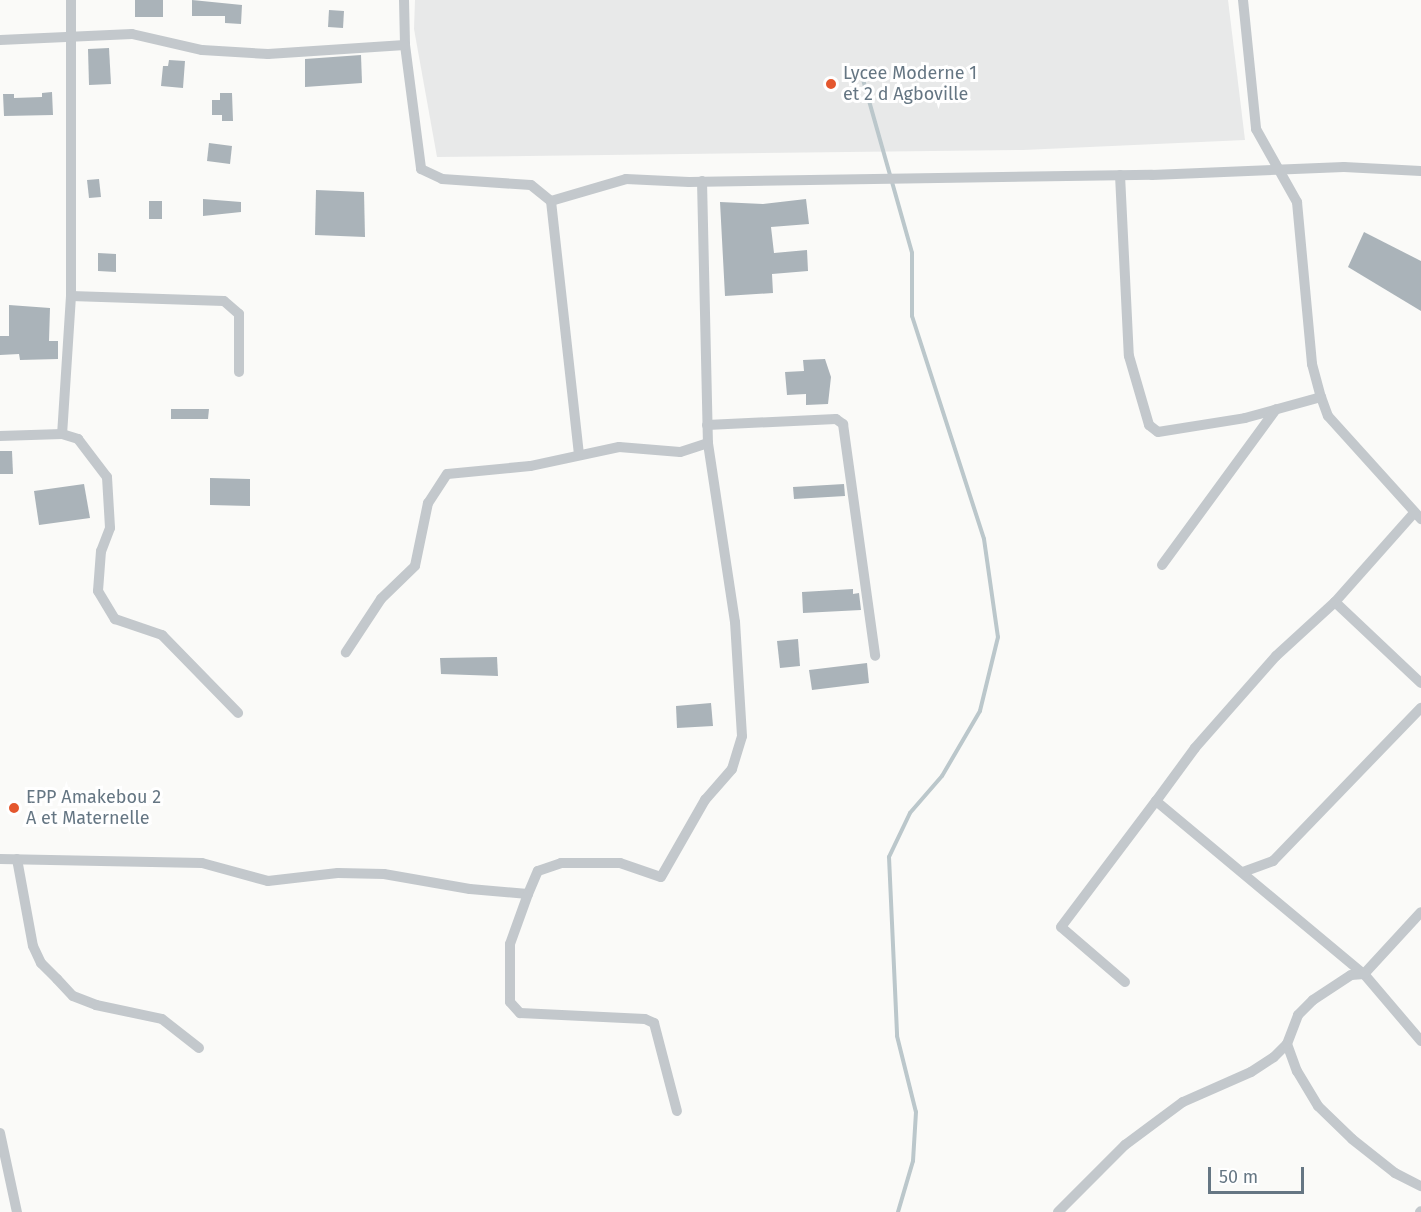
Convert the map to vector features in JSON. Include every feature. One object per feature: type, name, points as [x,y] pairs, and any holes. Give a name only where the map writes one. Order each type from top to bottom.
[{"type":"street","points":[[62,434],[71,296],[71,0]]},
{"type":"street","points":[[404,0],[405,45],[421,169],[442,179],[531,185],[551,201],[579,453]]},
{"type":"street","points":[[1125,982],[1061,927],[1195,748],[1276,656],[1335,602],[1418,516],[1328,416],[1321,397],[1312,364],[1297,202],[1282,171],[1256,129],[1243,0]]},
{"type":"street","points":[[0,40],[132,34],[202,50],[268,54],[405,45]]},
{"type":"street","points":[[551,201],[626,179],[702,181],[1120,175],[1344,167],[1421,171]]},
{"type":"street","points":[[1120,175],[1129,356],[1149,425],[1158,432],[1276,409],[1321,397]]},
{"type":"street","points":[[677,1111],[654,1023],[645,1019],[520,1012],[510,1002],[510,944],[538,871],[561,863],[620,862],[661,877],[705,800],[739,755],[742,736],[735,622],[708,443],[702,181]]},
{"type":"street","points":[[71,296],[224,301],[239,314],[239,372]]},
{"type":"street","points":[[1162,565],[1276,409]]},
{"type":"street","points":[[707,425],[836,419],[843,424],[875,656]]},
{"type":"street","points":[[0,436],[62,434],[78,439],[107,477],[110,528],[96,574],[105,607],[115,619],[130,627],[162,635],[238,713]]},
{"type":"street","points":[[346,652],[381,598],[415,566],[428,503],[447,474],[530,466],[579,453],[630,447],[646,452],[680,452],[708,443]]},
{"type":"street","points":[[1335,602],[1421,683]]},
{"type":"street","points":[[1243,872],[1273,861],[1421,708]]},
{"type":"street","points":[[1156,801],[1364,974],[1421,1041]]},
{"type":"street","points":[[0,859],[202,863],[268,881],[338,873],[384,874],[470,889],[528,894]]},
{"type":"street","points":[[17,859],[33,946],[41,963],[57,980],[73,996],[96,1005],[162,1019],[199,1048]]},
{"type":"street","points":[[1058,1212],[1125,1145],[1175,1108],[1261,1067],[1287,1044],[1298,1015],[1313,1000],[1351,975],[1364,974],[1421,912]]},
{"type":"street","points":[[1287,1044],[1297,1071],[1318,1106],[1352,1139],[1395,1173],[1421,1186]]},
{"type":"street","points":[[0,1133],[17,1212]]},
{"type":"shaded area","name":"Lycee Moderne 1 et 2 d Agboville","points":[[415,0],[1228,0],[1245,140],[1023,150],[437,157],[414,29]]},
{"type":"building","points":[[135,0],[163,0],[163,17],[135,17]]},
{"type":"building","points":[[192,0],[242,5],[241,24],[225,23],[225,16],[192,16]]},
{"type":"building","points":[[329,10],[344,11],[343,28],[328,27]]},
{"type":"building","points":[[109,48],[111,84],[89,85],[88,49]]},
{"type":"building","points":[[361,55],[362,83],[305,87],[305,59]]},
{"type":"building","points":[[169,60],[185,61],[183,88],[161,86],[163,66],[168,66]]},
{"type":"building","points":[[52,92],[53,115],[4,116],[3,94],[14,94],[14,98],[42,97],[42,93]]},
{"type":"building","points":[[220,93],[232,93],[233,121],[222,121],[222,115],[212,115],[212,100],[220,100]]},
{"type":"building","points":[[209,143],[232,146],[230,164],[207,161]]},
{"type":"building","points":[[99,179],[101,197],[89,198],[87,180]]},
{"type":"building","points":[[316,190],[364,192],[365,237],[315,235]]},
{"type":"building","points":[[203,199],[241,202],[241,212],[203,216]]},
{"type":"building","points":[[806,199],[809,224],[771,227],[774,253],[807,250],[808,271],[772,274],[773,293],[725,296],[720,202],[763,204]]},
{"type":"building","points":[[149,201],[162,201],[162,219],[149,219]]},
{"type":"building","points":[[1364,232],[1421,261],[1421,311],[1348,267]]},
{"type":"building","points":[[98,253],[116,254],[116,272],[98,271]]},
{"type":"building","points":[[9,305],[50,308],[49,341],[58,341],[58,359],[20,360],[19,354],[0,355],[0,336],[9,336]]},
{"type":"building","points":[[825,359],[831,377],[828,404],[806,405],[806,394],[787,395],[785,372],[804,371],[803,360]]},
{"type":"building","points":[[171,409],[209,409],[208,419],[171,419]]},
{"type":"building","points":[[0,451],[12,451],[13,474],[0,474]]},
{"type":"building","points":[[210,478],[250,479],[250,506],[210,505]]},
{"type":"building","points":[[84,484],[90,518],[39,525],[34,491]]},
{"type":"building","points":[[844,484],[845,496],[794,499],[793,487]]},
{"type":"building","points":[[853,589],[853,594],[859,593],[861,610],[803,613],[802,592]]},
{"type":"building","points":[[798,639],[800,666],[780,668],[777,641]]},
{"type":"building","points":[[497,657],[498,676],[441,674],[440,658]]},
{"type":"building","points":[[867,663],[869,683],[812,690],[809,670]]},
{"type":"building","points":[[711,703],[713,726],[677,728],[676,706]]},
{"type":"waterway","points":[[862,76],[912,253],[912,316],[984,539],[998,637],[980,711],[942,776],[910,813],[889,857],[897,1036],[916,1112],[913,1161],[898,1212]]},
{"type":"place","name":"Lycee Moderne 1 et 2 d Agboville","points":[[831,84]]},
{"type":"place","name":"EPP Amakebou 2 A et Maternelle","points":[[14,808]]}]
